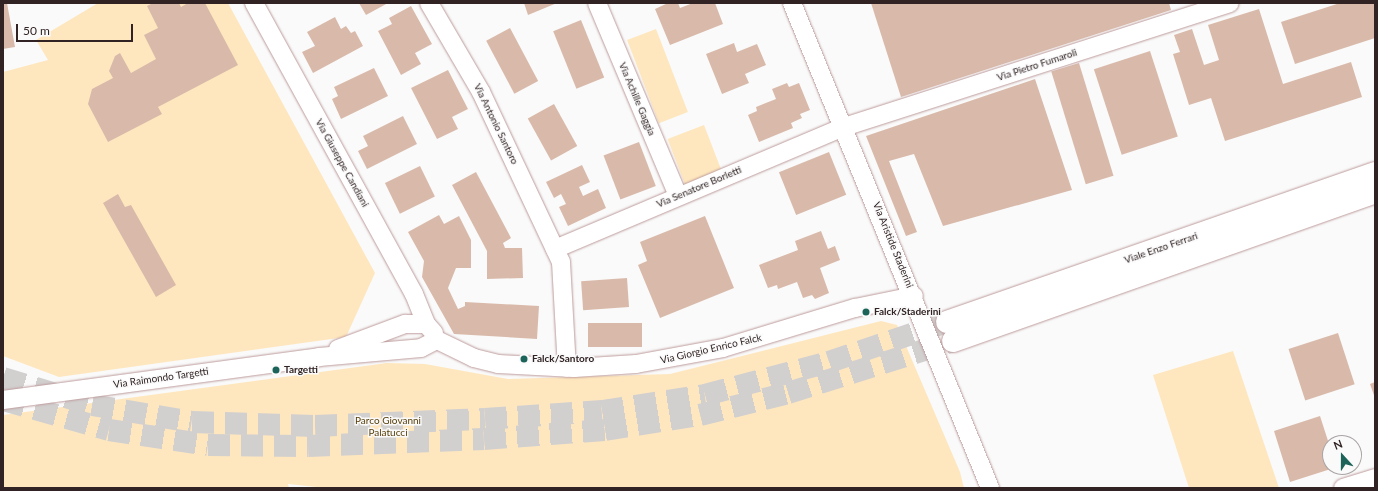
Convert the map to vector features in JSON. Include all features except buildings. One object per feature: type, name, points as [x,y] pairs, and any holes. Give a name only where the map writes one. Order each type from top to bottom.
[{"type":"main road","name":"Viale Enzo Ferrari","points":[[1375,173],[950,332],[1375,192]]},
{"type":"street","name":"Via Giuseppe Candiani","points":[[254,3],[414,294],[426,324]]},
{"type":"street","name":"Via Antonio Santoro","points":[[429,3],[481,92],[561,262],[567,368]]},
{"type":"street","name":"Via Achille Gaggia","points":[[597,3],[678,196]]},
{"type":"street","name":"Via Aristide Staderini","points":[[792,3],[914,296],[990,488]]},
{"type":"street","name":"Via Pietro Fumaroli","points":[[844,127],[1230,3]]},
{"type":"street","name":"Via Senatore Borletti","points":[[555,249],[844,127]]},
{"type":"street","name":"Via Giorgio Enrico Falck","points":[[437,340],[490,363],[567,368],[636,364],[688,356],[859,307],[914,296]]},
{"type":"street","name":"Via Raimondo Targetti","points":[[319,357],[405,324],[426,324]]},
{"type":"street","points":[[426,324],[437,340]]},
{"type":"street","points":[[379,333],[389,350]]},
{"type":"street","name":"Via Raimondo Targetti","points":[[3,400],[319,357],[421,348],[437,340]]},
{"type":"street","points":[[1343,488],[1375,478]]},
{"type":"green space","points":[[98,3],[228,3],[375,273],[346,337],[59,377],[3,356],[3,72],[48,60],[36,40]]},
{"type":"green space","points":[[656,29],[688,112],[659,123],[627,40]]},
{"type":"green space","points":[[704,125],[722,171],[685,185],[668,139]]},
{"type":"green space","name":"Parco Giovanni Palatucci","points":[[881,321],[897,325],[960,472],[964,488],[326,488],[288,484],[289,488],[3,488],[3,415],[387,363],[425,364],[508,379],[670,374]]},
{"type":"green space","points":[[1233,351],[1279,488],[1189,488],[1153,375]]},
{"type":"tunnel","points":[[3,378],[92,405],[192,422],[315,426],[485,419],[602,411],[705,395],[829,362],[947,322]]},
{"type":"tunnel","points":[[3,400],[109,430],[208,445],[308,446],[484,439],[605,430],[700,415],[788,393],[953,341]]},
{"type":"place","name":"Falck/Staderini","points":[[866,312]]},
{"type":"place","name":"Falck/Santoro","points":[[524,359]]},
{"type":"place","name":"Targetti","points":[[276,370]]}]
